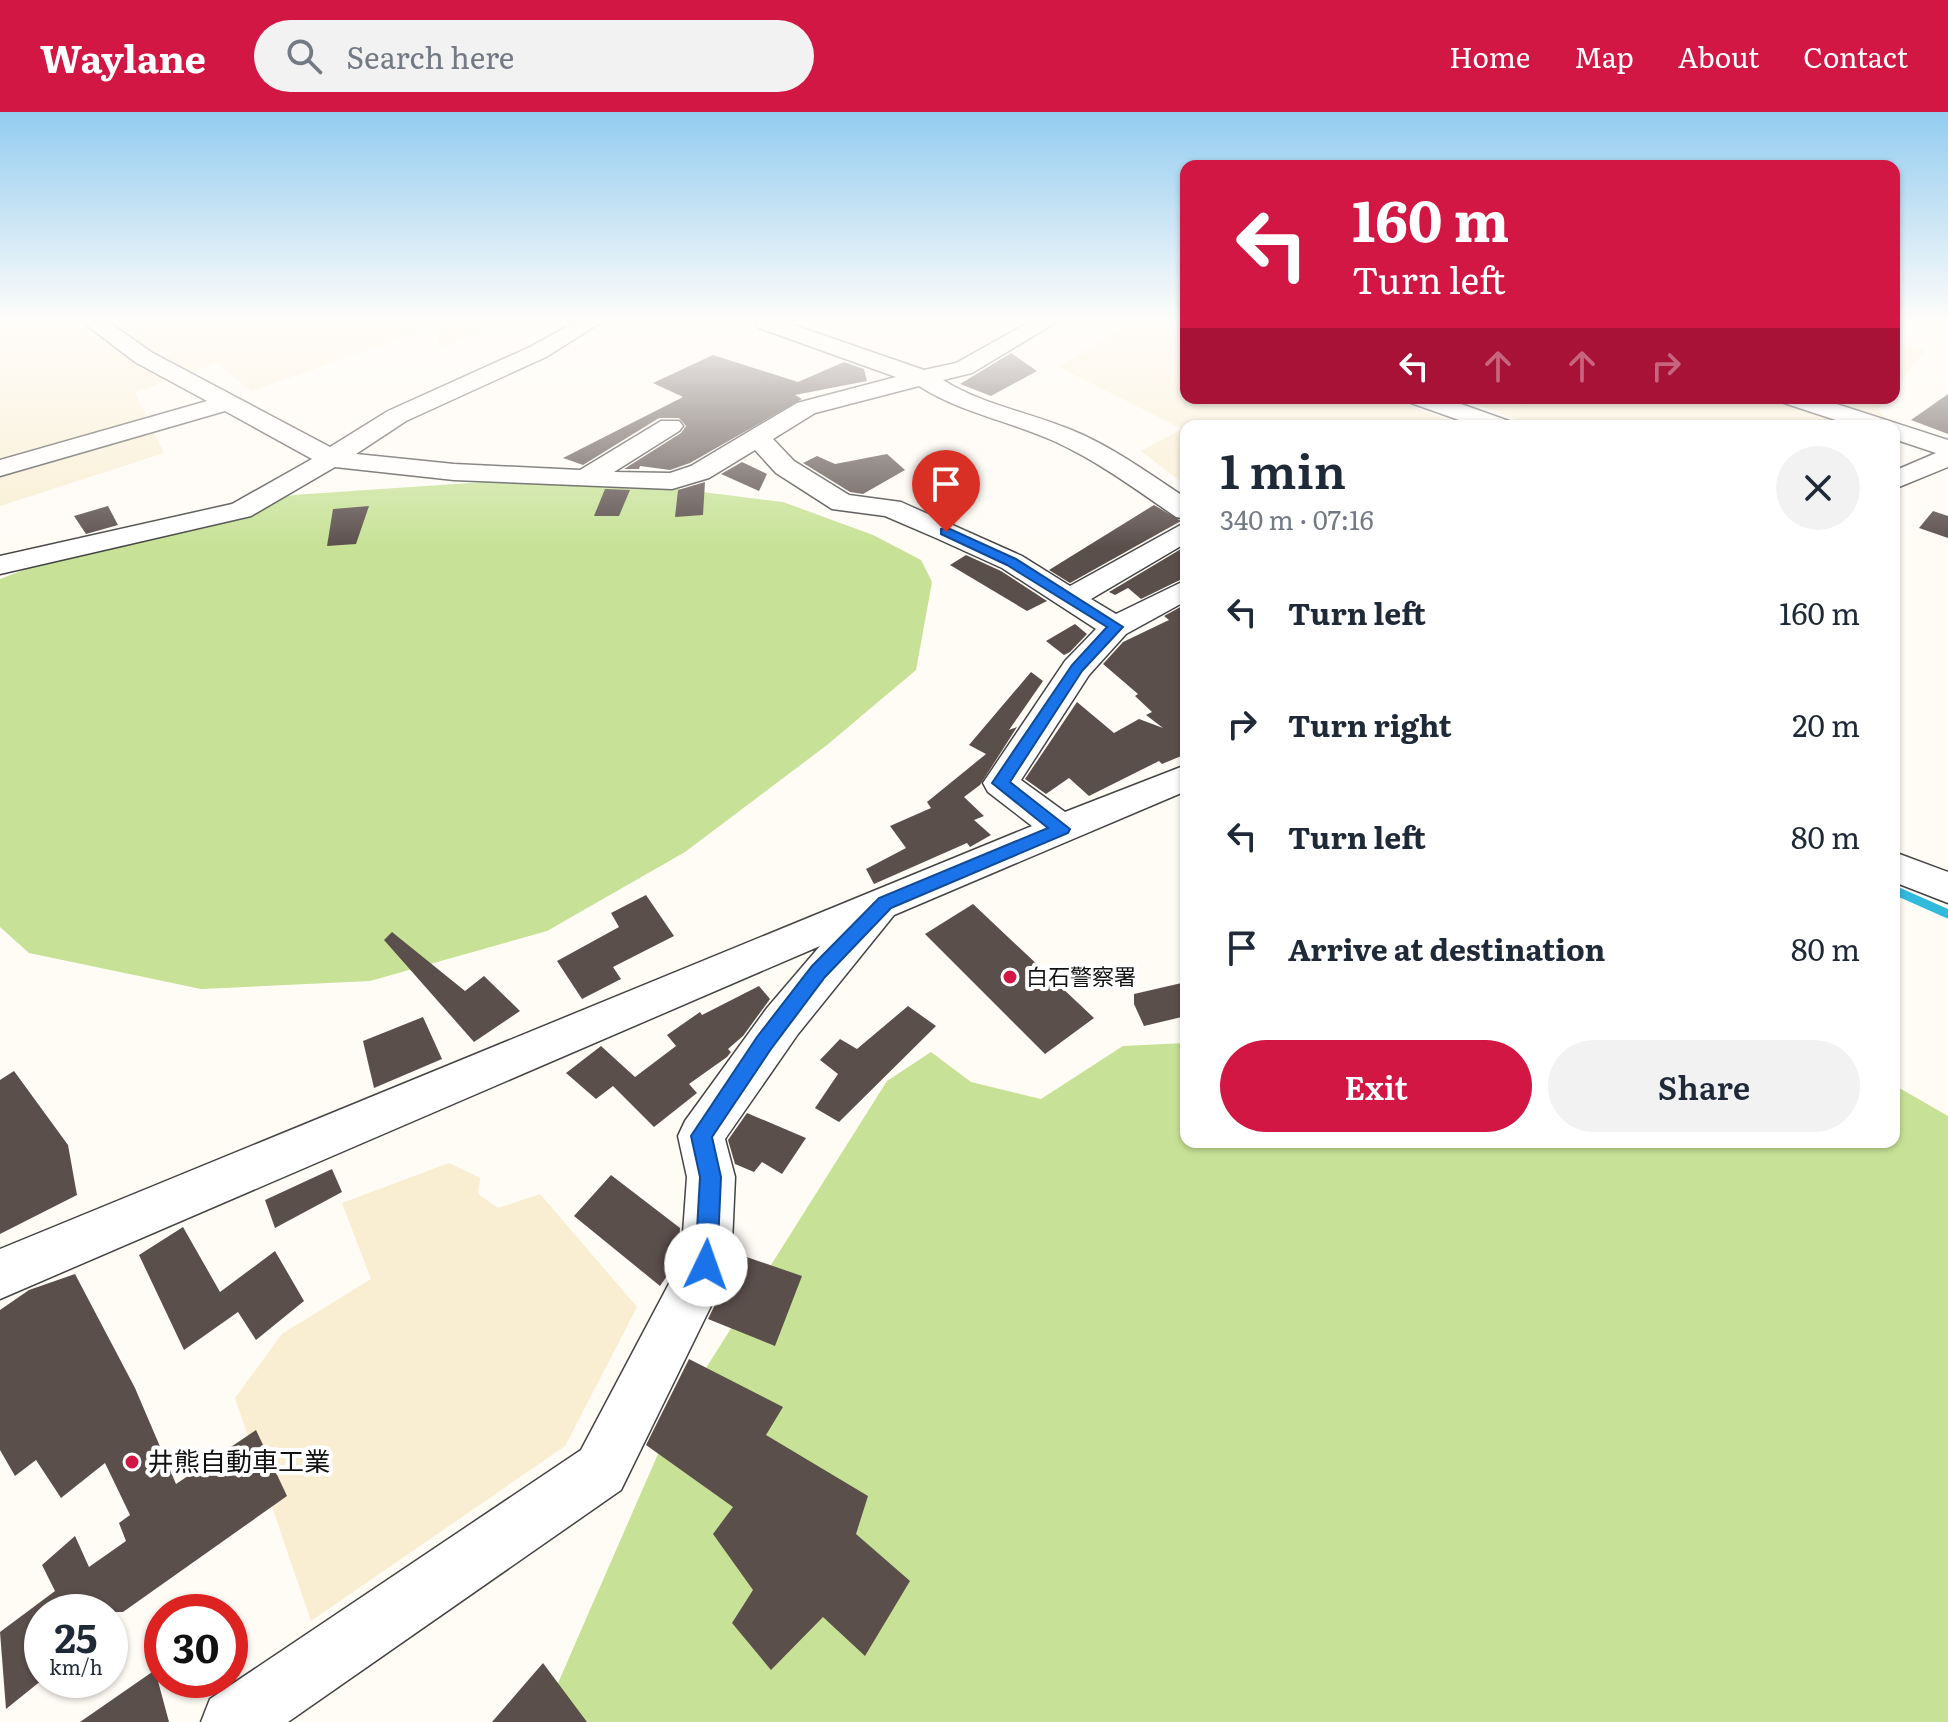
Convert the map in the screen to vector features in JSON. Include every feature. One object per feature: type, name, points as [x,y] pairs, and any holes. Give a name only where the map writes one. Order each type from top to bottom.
[{"type":"street","points":[[219,398],[309,450],[332,459],[454,472],[672,481],[700,472],[806,408],[835,398]]},
{"type":"street","points":[[0,565],[241,510],[332,459],[397,416],[437,398]]},
{"type":"street","points":[[956,398],[1062,435],[1109,458],[1180,507]]},
{"type":"street","points":[[0,468],[228,403]]},
{"type":"street","points":[[1437,404],[1483,420]]},
{"type":"street","points":[[1812,404],[1861,420]]},
{"type":"street","points":[[584,479],[670,426]]},
{"type":"street","points":[[1900,433],[1948,448]]},
{"type":"street","points":[[759,439],[785,467],[842,503],[891,508],[1012,562],[1115,627]]},
{"type":"street","points":[[1904,477],[1948,457]]},
{"type":"street","points":[[1904,477],[1948,482]]},
{"type":"street","points":[[1069,599],[1180,534]]},
{"type":"street","points":[[1062,829],[1001,783],[1077,668],[1115,627],[1180,592]]},
{"type":"street","points":[[0,1274],[572,1031],[1180,780]]},
{"type":"street","points":[[1900,868],[1948,888]]},
{"type":"street","points":[[233,1722],[601,1470],[706,1265],[711,1177],[701,1136],[764,1043],[819,972],[885,903]]},
{"type":"shaded area","points":[[0,398],[138,398],[164,453],[0,506]]},
{"type":"shaded area","points":[[1121,398],[1180,398],[1180,404],[1405,404],[1448,420],[1180,420],[1180,428]]},
{"type":"shaded area","points":[[1474,404],[1883,404],[1879,409],[1886,420],[1518,420]]},
{"type":"shaded area","points":[[1180,430],[1180,481],[1141,451]]},
{"type":"shaded area","points":[[449,1163],[480,1178],[478,1194],[498,1208],[540,1194],[637,1307],[565,1446],[311,1621],[235,1398],[282,1334],[371,1279],[342,1203]]},
{"type":"green space","points":[[574,476],[783,502],[873,535],[921,560],[932,582],[916,670],[827,745],[685,852],[547,931],[370,981],[201,989],[29,953],[0,927],[0,579],[131,529],[293,495]]},
{"type":"green space","points":[[1180,1043],[1180,1148],[1900,1148],[1900,1088],[1948,1116],[1948,1722],[541,1722],[672,1422],[887,1081],[931,1052],[971,1082],[1041,1099],[1123,1046]]},
{"type":"building","points":[[681,398],[802,399],[690,463],[670,470],[640,466],[639,469],[624,469],[681,433],[686,426],[679,418],[659,418],[583,465],[563,458]]},
{"type":"building","points":[[1942,398],[1948,398],[1948,434],[1911,420]]},
{"type":"building","points":[[887,454],[905,470],[863,494],[850,492],[803,463],[817,456],[835,464]]},
{"type":"building","points":[[742,462],[767,474],[759,491],[721,474]]},
{"type":"building","points":[[705,482],[703,515],[675,517],[678,490]]},
{"type":"building","points":[[605,489],[630,490],[619,516],[594,516]]},
{"type":"building","points":[[1154,505],[1180,520],[1070,583],[1049,570]]},
{"type":"building","points":[[108,506],[118,525],[86,534],[74,516]]},
{"type":"building","points":[[369,506],[356,544],[327,546],[333,509]]},
{"type":"building","points":[[1933,511],[1948,516],[1948,538],[1919,528]]},
{"type":"building","points":[[1180,550],[1180,580],[1141,599],[1128,588],[1115,595],[1109,592]]},
{"type":"building","points":[[966,555],[1001,571],[1047,601],[1027,611],[950,565]]},
{"type":"building","points":[[1180,607],[1180,756],[1162,764],[1159,761],[1089,796],[1069,778],[1046,794],[1025,779],[1077,702],[1114,733],[1139,719],[1163,728],[1146,715],[1152,712],[1135,696],[1138,694],[1103,664],[1123,642],[1169,620],[1164,616]]},
{"type":"building","points":[[1075,624],[1087,634],[1070,652],[1064,655],[1046,641]]},
{"type":"building","points":[[1031,672],[1043,681],[1009,730],[1017,727],[980,785],[964,797],[984,816],[974,820],[991,835],[970,847],[967,843],[874,884],[866,869],[906,848],[890,826],[931,808],[927,802],[986,754],[969,745]]},
{"type":"building","points":[[646,895],[674,936],[613,967],[621,979],[582,999],[557,961],[619,927],[611,913]]},
{"type":"building","points":[[973,904],[1094,1018],[1045,1054],[925,934]]},
{"type":"building","points":[[392,932],[465,991],[484,976],[520,1011],[474,1042],[384,940]]},
{"type":"building","points":[[1180,983],[1180,1017],[1144,1026],[1134,1004],[1134,994]]},
{"type":"building","points":[[759,986],[770,999],[743,1036],[728,1049],[731,1052],[727,1057],[689,1084],[697,1093],[654,1127],[613,1086],[596,1099],[566,1073],[601,1046],[635,1077],[676,1046],[667,1035],[700,1012],[702,1015]]},
{"type":"building","points":[[908,1006],[936,1026],[839,1122],[815,1108],[838,1074],[820,1060],[840,1039],[857,1049]]},
{"type":"building","points":[[423,1017],[442,1059],[374,1088],[363,1041]]},
{"type":"building","points":[[14,1071],[68,1145],[77,1195],[0,1234],[0,1080]]},
{"type":"building","points":[[747,1113],[806,1138],[782,1174],[762,1162],[754,1172],[735,1164],[728,1140]]},
{"type":"building","points":[[332,1169],[342,1192],[275,1228],[265,1200]]},
{"type":"building","points":[[611,1175],[680,1228],[678,1260],[660,1286],[574,1216]]},
{"type":"building","points":[[183,1227],[220,1292],[275,1251],[304,1301],[256,1340],[238,1312],[184,1350],[139,1255]]},
{"type":"building","points":[[735,1253],[802,1276],[775,1346],[708,1319],[734,1266]]},
{"type":"building","points":[[75,1274],[135,1388],[176,1484],[256,1430],[287,1496],[148,1594],[144,1594],[128,1608],[128,1594],[51,1594],[55,1591],[42,1565],[75,1536],[89,1567],[126,1541],[119,1523],[130,1515],[105,1463],[61,1498],[36,1460],[15,1476],[0,1450],[0,1310],[29,1290]]},
{"type":"building","points":[[689,1359],[783,1407],[766,1435],[868,1496],[856,1534],[910,1581],[865,1656],[823,1617],[771,1670],[732,1623],[753,1590],[713,1534],[733,1507],[646,1445]]},
{"type":"building","points":[[24,1614],[24,1694],[6,1709],[0,1632]]},
{"type":"building","points":[[543,1663],[587,1722],[492,1722]]},
{"type":"building","points":[[144,1678],[144,1698],[163,1698],[169,1722],[80,1722],[115,1698],[128,1698],[128,1689]]},
{"type":"waterway","points":[[1900,893],[1948,914]]},
{"type":"place","name":"白石警察署","points":[[1010,977]]},
{"type":"place","name":"井熊自動車工業","points":[[132,1462]]},
{"type":"route","points":[[706,1265],[711,1177],[701,1136],[764,1043],[819,972],[885,903],[1062,829],[1001,783],[1077,668],[1115,627],[1012,562],[946,532]]}]
